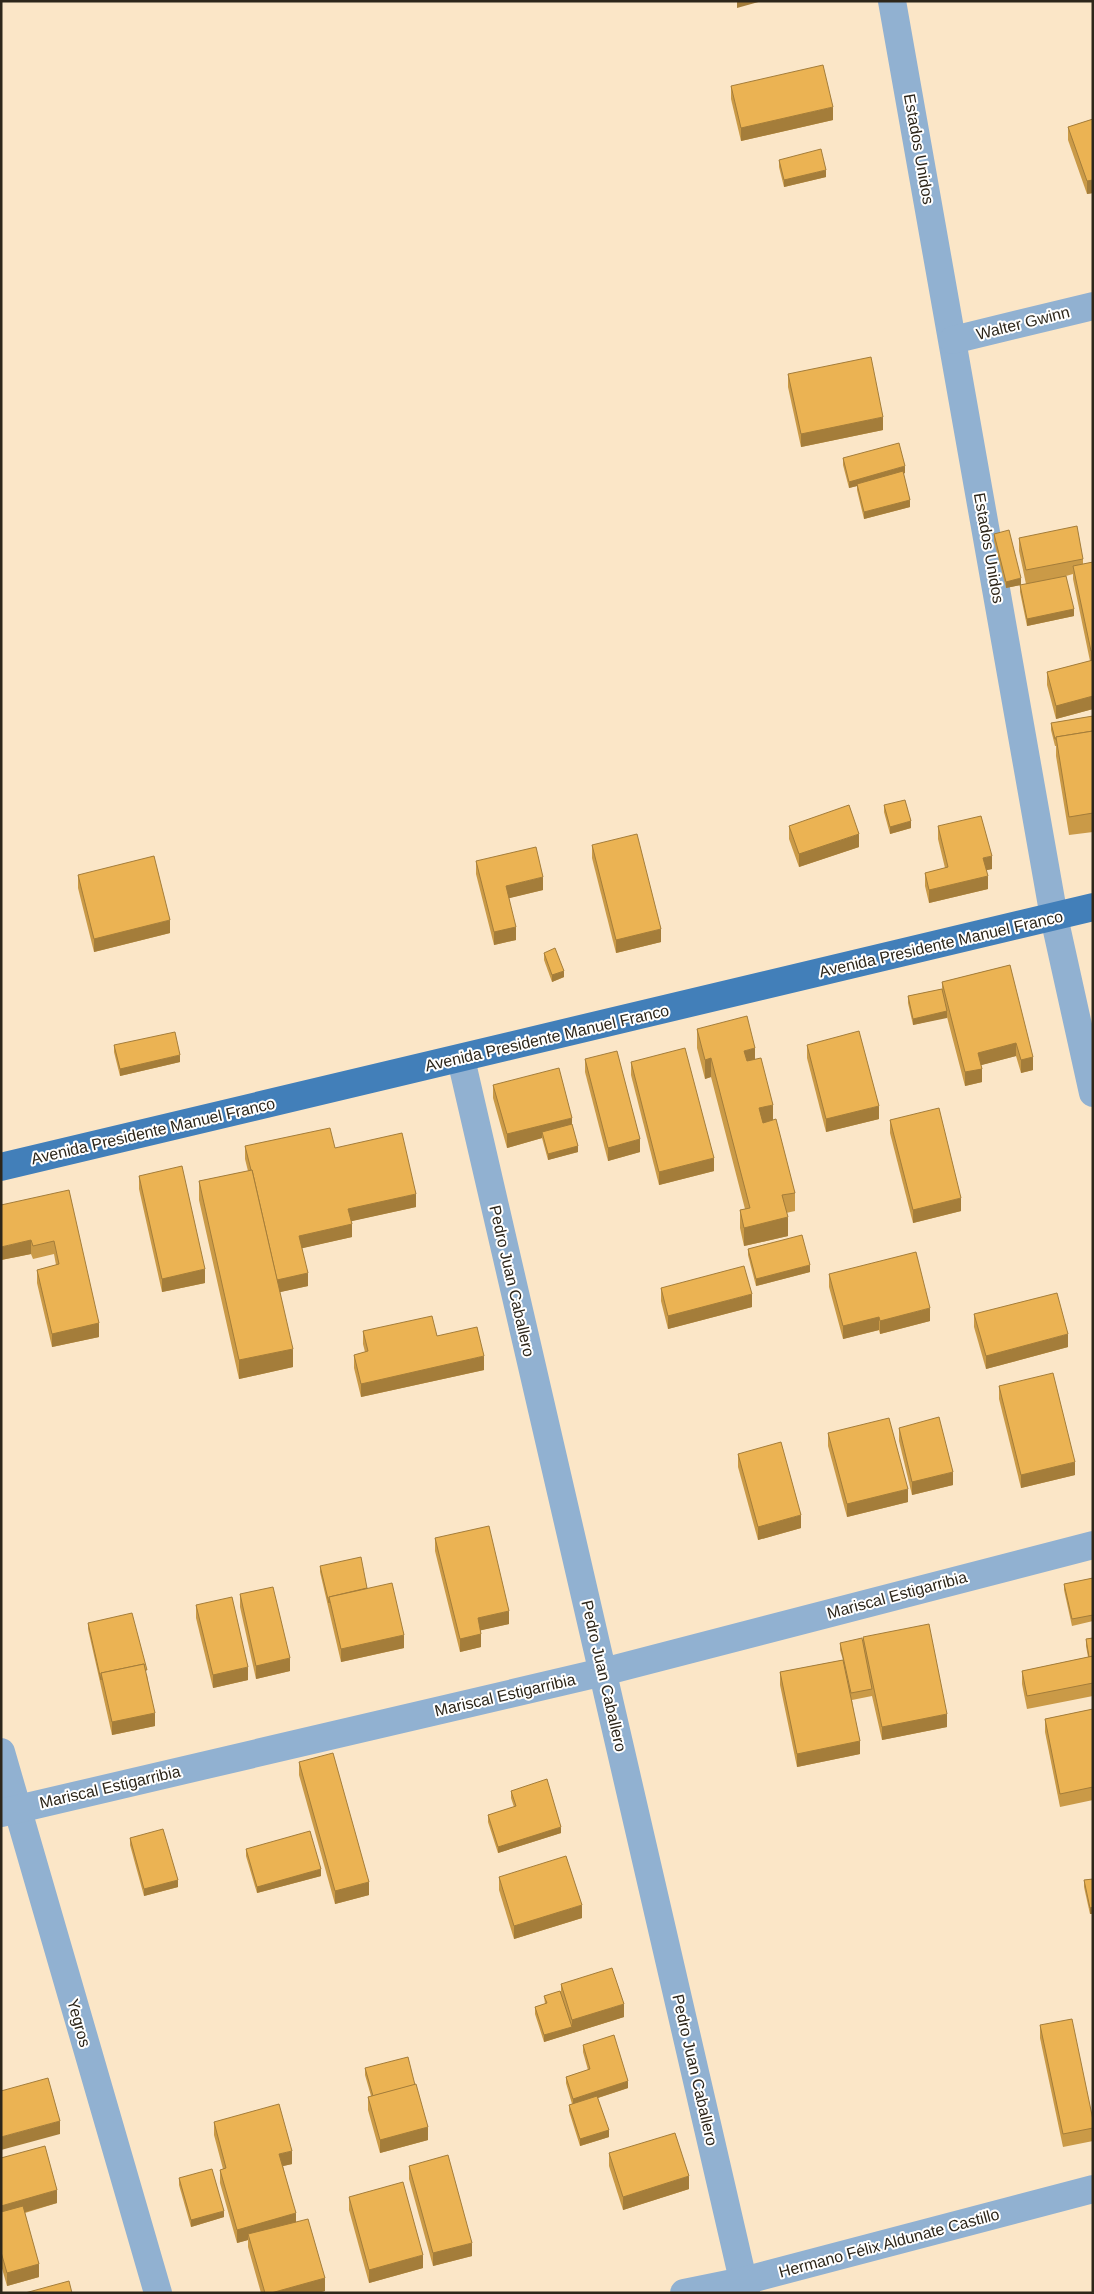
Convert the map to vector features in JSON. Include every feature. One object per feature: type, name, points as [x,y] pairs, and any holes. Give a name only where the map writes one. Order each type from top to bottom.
[{"type":"main road","name":"Avenida Presidente Manuel Franco","points":[[1,1167],[1093,908]]},
{"type":"street","name":"Estados Unidos","points":[[892,1],[1054,917],[1093,1093]]},
{"type":"street","name":"Walter Gwinn","points":[[953,340],[1093,306]]},
{"type":"street","name":"Pedro Juan Caballero","points":[[461,1059],[745,2287]]},
{"type":"street","name":"Mariscal Estigarribia","points":[[9,1811],[603,1672],[1093,1545]]},
{"type":"street","name":"Yegros","points":[[1,1752],[9,1811],[158,2293]]},
{"type":"street","name":"Hermano Félix Aldunate Castillo","points":[[684,2293],[745,2287],[1093,2189]]},
{"type":"building","points":[[823,65],[833,107],[741,128],[731,86]]},
{"type":"building","points":[[1093,119],[1093,180],[1087,181],[1068,127]]},
{"type":"building","points":[[821,149],[826,170],[784,180],[779,160]]},
{"type":"building","points":[[871,357],[883,417],[801,434],[788,374]]},
{"type":"building","points":[[899,443],[905,466],[849,482],[843,458]]},
{"type":"building","points":[[903,471],[910,500],[864,512],[857,484]]},
{"type":"building","points":[[1077,526],[1083,559],[1026,570],[1019,538]]},
{"type":"building","points":[[1009,530],[1021,578],[1006,582],[994,534]]},
{"type":"building","points":[[1093,562],[1093,651],[1091,651],[1073,566]]},
{"type":"building","points":[[1066,576],[1074,609],[1027,619],[1020,585]]},
{"type":"building","points":[[1093,660],[1093,696],[1056,706],[1047,672]]},
{"type":"building","points":[[1093,716],[1093,731],[1056,737],[1055,739],[1051,723]]},
{"type":"building","points":[[1093,731],[1093,813],[1069,817],[1056,737]]},
{"type":"building","points":[[905,800],[911,821],[890,827],[884,805]]},
{"type":"building","points":[[849,805],[859,834],[799,854],[789,826]]},
{"type":"building","points":[[981,816],[992,856],[983,858],[988,876],[929,890],[925,873],[948,867],[938,826]]},
{"type":"building","points":[[637,834],[661,929],[616,940],[592,845]]},
{"type":"building","points":[[536,847],[543,877],[506,886],[516,927],[494,932],[476,861]]},
{"type":"building","points":[[154,856],[170,920],[94,939],[78,875]]},
{"type":"building","points":[[555,948],[564,971],[552,975],[544,953]]},
{"type":"building","points":[[1010,965],[1033,1057],[1021,1060],[1016,1043],[978,1053],[982,1069],[965,1072],[942,982]]},
{"type":"building","points":[[942,989],[947,1011],[913,1019],[908,996]]},
{"type":"building","points":[[747,1016],[755,1048],[744,1051],[747,1061],[761,1058],[773,1105],[759,1108],[763,1123],[776,1119],[795,1193],[782,1195],[788,1217],[744,1228],[740,1210],[750,1208],[711,1058],[705,1060],[697,1029]]},
{"type":"building","points":[[859,1031],[879,1106],[826,1119],[807,1045]]},
{"type":"building","points":[[175,1032],[180,1055],[120,1069],[114,1045]]},
{"type":"building","points":[[685,1048],[714,1158],[659,1172],[631,1062]]},
{"type":"building","points":[[617,1051],[640,1139],[608,1148],[585,1059]]},
{"type":"building","points":[[559,1068],[572,1118],[507,1134],[493,1085]]},
{"type":"building","points":[[939,1108],[961,1198],[913,1210],[890,1120]]},
{"type":"building","points":[[572,1124],[578,1146],[548,1154],[542,1132]]},
{"type":"building","points":[[330,1128],[335,1148],[402,1133],[416,1194],[348,1209],[352,1224],[299,1236],[308,1273],[277,1280],[245,1146]]},
{"type":"building","points":[[182,1166],[205,1269],[162,1279],[139,1176]]},
{"type":"building","points":[[252,1170],[293,1349],[239,1360],[199,1181]]},
{"type":"building","points":[[69,1190],[99,1323],[52,1334],[37,1270],[59,1264],[54,1241],[33,1246],[31,1240],[1,1247],[1,1205]]},
{"type":"building","points":[[802,1235],[810,1265],[756,1279],[748,1249]]},
{"type":"building","points":[[916,1252],[930,1308],[880,1321],[879,1317],[843,1326],[829,1274]]},
{"type":"building","points":[[744,1266],[752,1294],[668,1316],[661,1288]]},
{"type":"building","points":[[1057,1293],[1068,1334],[986,1356],[974,1314]]},
{"type":"building","points":[[432,1316],[437,1336],[477,1327],[484,1356],[361,1384],[354,1355],[368,1351],[363,1331]]},
{"type":"building","points":[[1053,1373],[1075,1462],[1021,1475],[999,1386]]},
{"type":"building","points":[[939,1417],[953,1472],[912,1482],[899,1428]]},
{"type":"building","points":[[889,1418],[908,1489],[847,1504],[828,1433]]},
{"type":"building","points":[[781,1442],[801,1515],[758,1527],[738,1454]]},
{"type":"building","points":[[489,1526],[509,1611],[478,1618],[481,1634],[460,1639],[435,1538]]},
{"type":"building","points":[[361,1557],[367,1588],[329,1597],[329,1603],[320,1566]]},
{"type":"building","points":[[1093,1578],[1093,1615],[1072,1619],[1064,1584]]},
{"type":"building","points":[[392,1583],[404,1635],[341,1649],[329,1597]]},
{"type":"building","points":[[273,1587],[290,1658],[256,1666],[240,1594]]},
{"type":"building","points":[[232,1597],[248,1667],[213,1675],[196,1605]]},
{"type":"building","points":[[132,1613],[147,1670],[145,1670],[144,1664],[101,1673],[101,1680],[88,1623]]},
{"type":"building","points":[[929,1624],[947,1714],[882,1727],[863,1637]]},
{"type":"building","points":[[862,1638],[872,1689],[851,1693],[840,1643]]},
{"type":"building","points":[[1093,1638],[1093,1656],[1089,1657],[1086,1639]]},
{"type":"building","points":[[1093,1656],[1093,1683],[1027,1696],[1022,1671]]},
{"type":"building","points":[[843,1660],[860,1741],[797,1754],[780,1672]]},
{"type":"building","points":[[144,1664],[155,1713],[112,1722],[101,1673]]},
{"type":"building","points":[[1093,1709],[1093,1787],[1060,1794],[1045,1719]]},
{"type":"building","points":[[333,1753],[369,1882],[335,1891],[299,1762]]},
{"type":"building","points":[[547,1779],[561,1827],[498,1847],[488,1815],[516,1806],[511,1791]]},
{"type":"building","points":[[163,1829],[178,1880],[144,1889],[130,1838]]},
{"type":"building","points":[[310,1831],[321,1869],[257,1887],[246,1849]]},
{"type":"building","points":[[566,1856],[582,1905],[514,1926],[499,1877]]},
{"type":"building","points":[[1093,1879],[1093,1907],[1090,1908],[1084,1880]]},
{"type":"building","points":[[612,1968],[624,2004],[572,2020],[561,1984]]},
{"type":"building","points":[[560,1991],[572,2027],[544,2035],[535,2007],[547,2003],[544,1996]]},
{"type":"building","points":[[1072,2019],[1093,2120],[1093,2128],[1063,2134],[1040,2025]]},
{"type":"building","points":[[614,2035],[628,2081],[573,2099],[566,2077],[590,2069],[583,2045]]},
{"type":"building","points":[[408,2057],[415,2085],[373,2096],[365,2068]]},
{"type":"building","points":[[48,2078],[60,2121],[1,2137],[1,2091]]},
{"type":"building","points":[[416,2084],[428,2127],[380,2140],[368,2097]]},
{"type":"building","points":[[597,2096],[609,2130],[580,2139],[569,2105]]},
{"type":"building","points":[[279,2104],[292,2151],[279,2154],[296,2213],[237,2230],[220,2170],[226,2168],[214,2122]]},
{"type":"building","points":[[675,2133],[689,2176],[623,2197],[609,2153]]},
{"type":"building","points":[[45,2146],[57,2190],[1,2206],[1,2158]]},
{"type":"building","points":[[448,2155],[472,2243],[433,2253],[409,2166]]},
{"type":"building","points":[[212,2169],[224,2211],[191,2220],[179,2178]]},
{"type":"building","points":[[403,2182],[423,2255],[369,2270],[349,2197]]},
{"type":"building","points":[[23,2206],[39,2264],[7,2273],[1,2252],[1,2212]]},
{"type":"building","points":[[308,2219],[325,2278],[265,2293],[248,2234]]},
{"type":"building","points":[[69,2281],[72,2293],[25,2293]]}]
